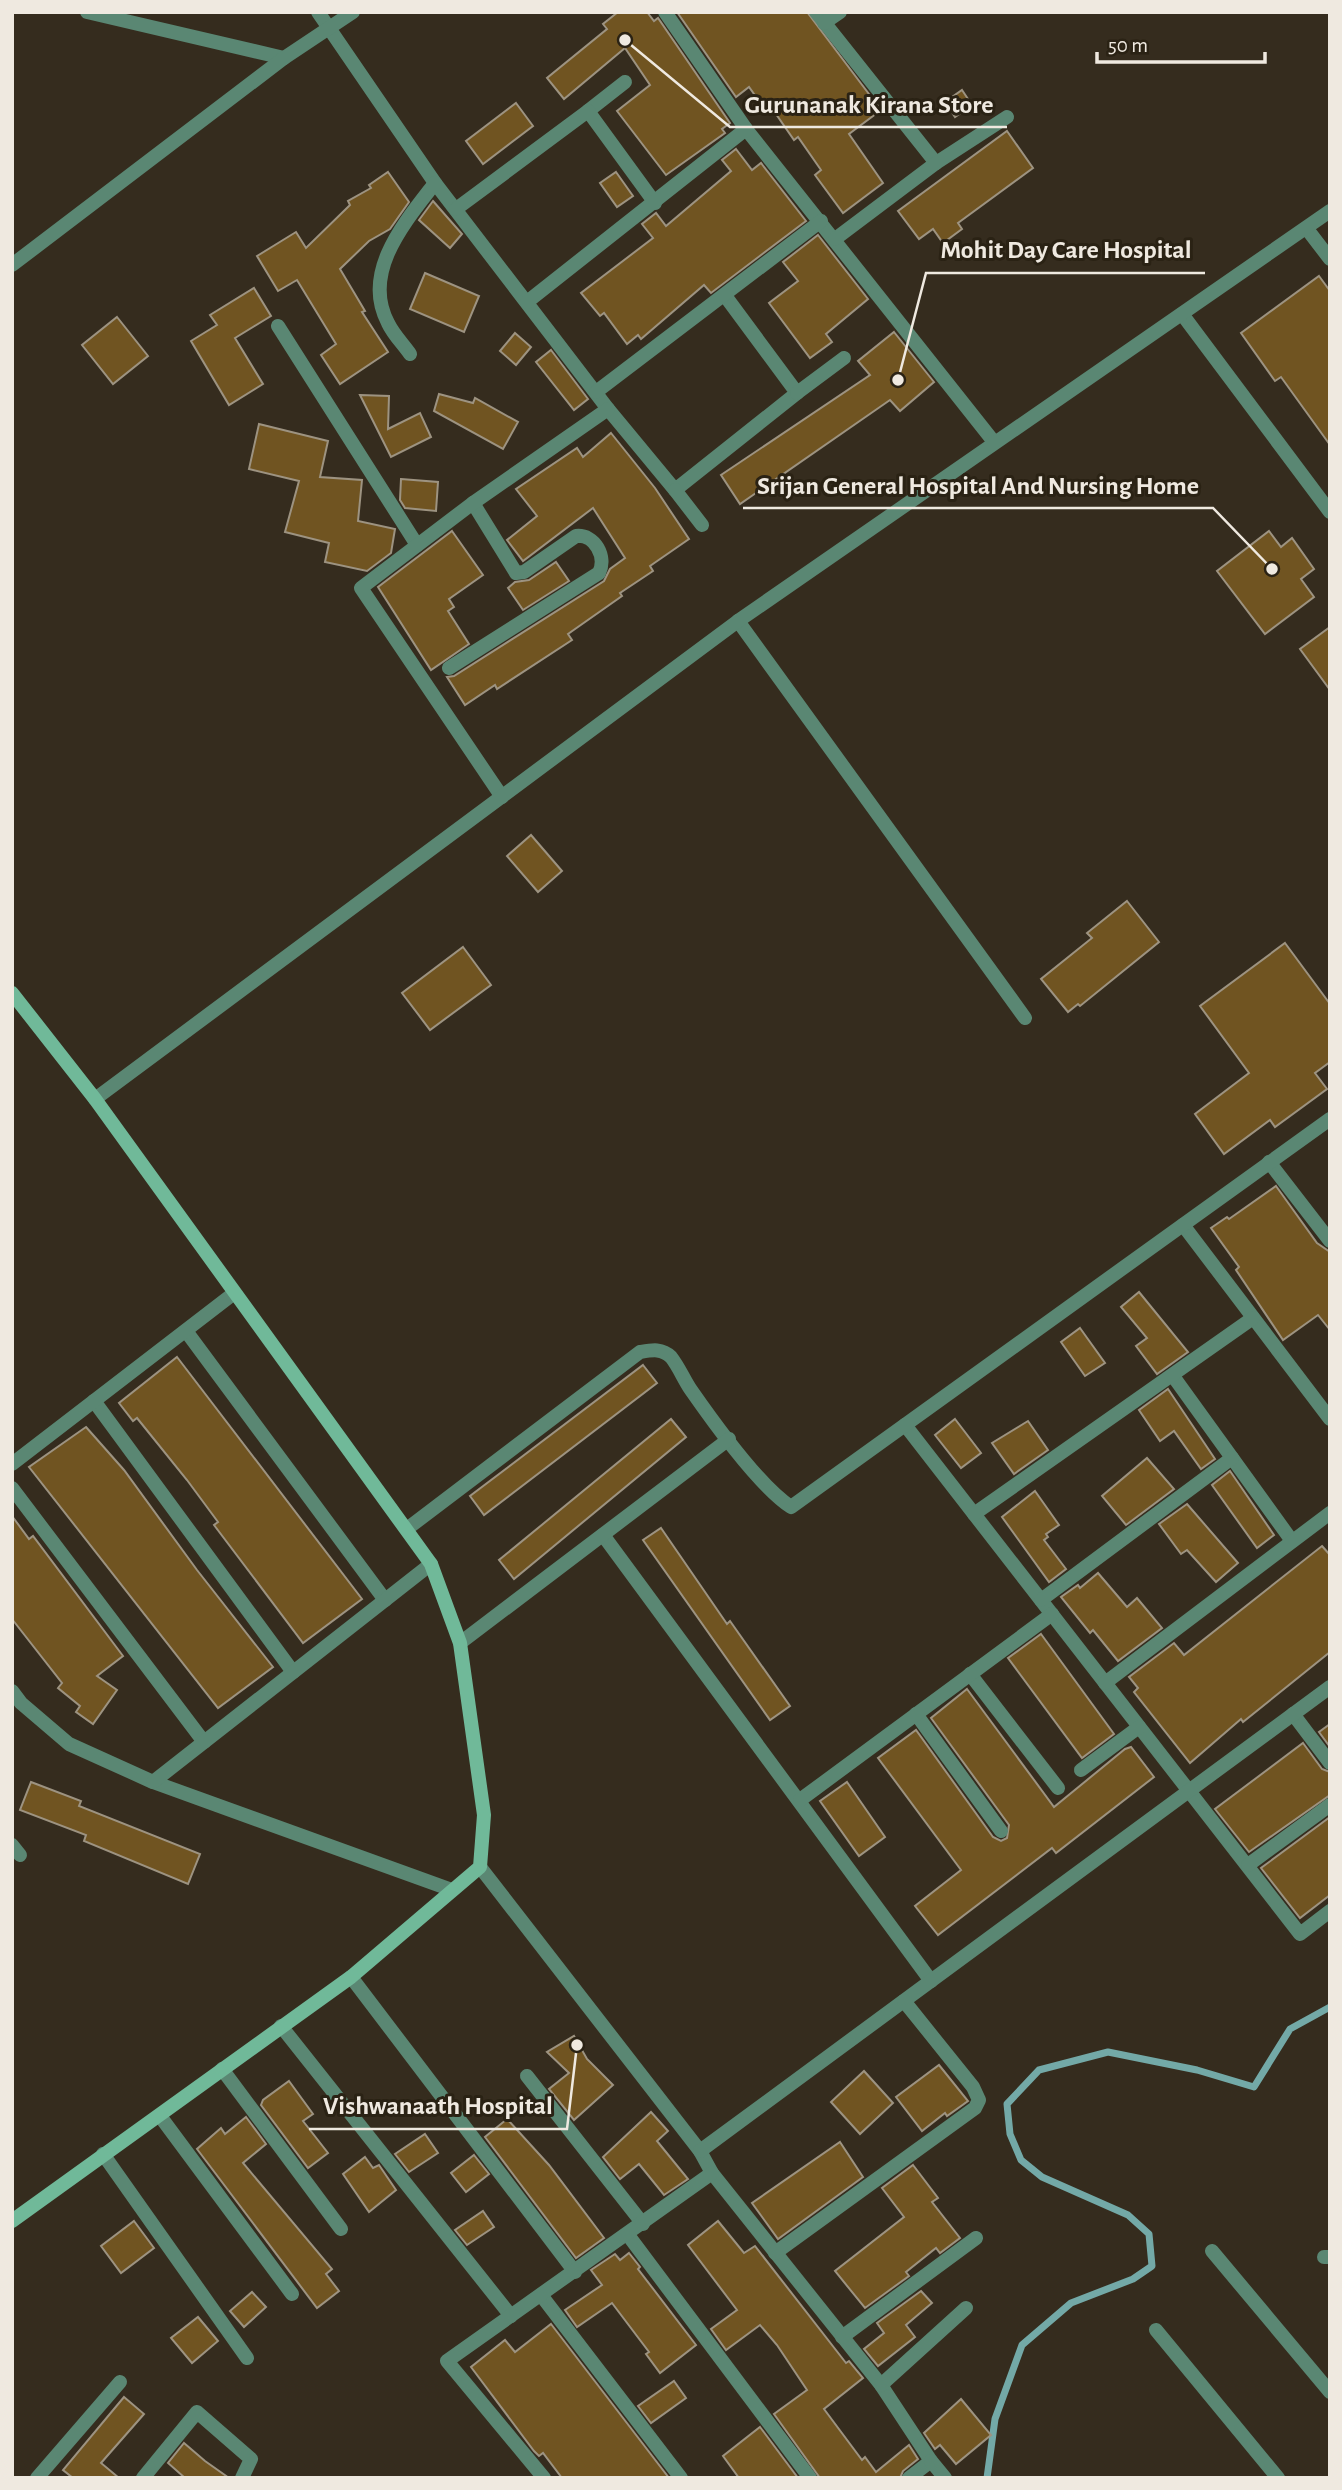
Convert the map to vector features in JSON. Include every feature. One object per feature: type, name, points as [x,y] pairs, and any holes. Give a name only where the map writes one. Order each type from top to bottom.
[{"type":"street","points":[[87,12],[284,58]]},
{"type":"street","points":[[318,12],[435,183],[608,409],[702,525]]},
{"type":"street","points":[[12,265],[284,58],[353,12]]},
{"type":"street","points":[[665,12],[746,129],[994,442]]},
{"type":"street","points":[[840,12],[820,18],[936,163]]},
{"type":"street","points":[[456,209],[625,82]]},
{"type":"street","points":[[588,111],[655,203]]},
{"type":"street","points":[[835,239],[936,163],[1007,117]]},
{"type":"street","points":[[527,302],[746,129]]},
{"type":"street","points":[[410,354],[387,323],[377,283],[399,230],[435,183]]},
{"type":"street","points":[[96,1099],[738,621],[1330,211]]},
{"type":"street","points":[[596,392],[726,296],[821,221]]},
{"type":"street","points":[[1307,229],[1330,259]]},
{"type":"street","points":[[726,296],[797,393]]},
{"type":"street","points":[[1182,314],[1330,512]]},
{"type":"street","points":[[278,326],[417,545]]},
{"type":"street","points":[[674,490],[844,358]]},
{"type":"street","points":[[502,797],[361,588],[472,503],[608,409]]},
{"type":"street","points":[[449,668],[598,573],[603,564],[602,555],[590,539],[583,535],[576,536],[524,572],[516,573],[472,503]]},
{"type":"street","points":[[738,621],[1025,1018]]},
{"type":"street","points":[[12,993],[96,1099],[233,1294],[408,1528],[431,1564],[460,1643],[484,1815],[480,1867],[700,2151],[712,2173],[881,2385],[945,2478]]},
{"type":"street","points":[[408,1528],[640,1352],[656,1349],[670,1356],[691,1390],[729,1438],[778,1498],[791,1507],[1330,1119]]},
{"type":"street","points":[[1269,1162],[1330,1241]]},
{"type":"street","points":[[1183,1225],[1330,1419]]},
{"type":"street","points":[[12,1464],[233,1294]]},
{"type":"street","points":[[974,1514],[1254,1318]]},
{"type":"street","points":[[186,1331],[385,1601]]},
{"type":"street","points":[[1173,1376],[1292,1541]]},
{"type":"street","points":[[94,1401],[293,1672]]},
{"type":"street","points":[[905,1425],[1300,1934],[1330,1911]]},
{"type":"street","points":[[460,1643],[729,1438]]},
{"type":"street","points":[[1041,1600],[1232,1458]]},
{"type":"street","points":[[12,1488],[204,1742]]},
{"type":"street","points":[[1105,1683],[1330,1513]]},
{"type":"street","points":[[603,1535],[931,1981]]},
{"type":"street","points":[[153,1782],[431,1564]]},
{"type":"street","points":[[800,1800],[1052,1614]]},
{"type":"street","points":[[970,1674],[1058,1788]]},
{"type":"street","points":[[700,2151],[1330,1687]]},
{"type":"street","points":[[12,1691],[21,1703],[69,1744],[153,1782],[452,1890]]},
{"type":"street","points":[[916,1714],[1001,1831]]},
{"type":"street","points":[[1293,1714],[1330,1763]]},
{"type":"street","points":[[1081,1770],[1139,1727]]},
{"type":"street","points":[[1248,1865],[1330,1805]]},
{"type":"street","points":[[12,2221],[351,1977],[480,1867]]},
{"type":"street","points":[[351,1977],[575,2272]]},
{"type":"street","points":[[775,2253],[975,2108],[979,2100],[973,2087],[904,2001]]},
{"type":"street","points":[[281,2026],[511,2316]]},
{"type":"street","points":[[222,2069],[341,2229]]},
{"type":"street","points":[[527,2076],[643,2224]]},
{"type":"street","points":[[160,2116],[292,2294]]},
{"type":"street","points":[[103,2154],[247,2358]]},
{"type":"street","points":[[544,2478],[447,2361],[712,2173]]},
{"type":"street","points":[[628,2235],[810,2478]]},
{"type":"street","points":[[842,2337],[976,2238]]},
{"type":"street","points":[[1212,2251],[1330,2392]]},
{"type":"street","points":[[541,2295],[681,2478]]},
{"type":"street","points":[[881,2385],[966,2308]]},
{"type":"street","points":[[1156,2330],[1278,2478]]},
{"type":"street","points":[[37,2478],[120,2382]]},
{"type":"street","points":[[143,2478],[197,2412],[251,2459],[242,2478]]},
{"type":"street","points":[[909,2478],[931,2461]]},
{"type":"building","points":[[618,12],[647,12],[654,21],[658,18],[730,123],[722,129],[725,133],[666,175],[617,111],[650,85],[625,48],[564,99],[547,78],[607,29],[603,24]]},
{"type":"building","points":[[677,12],[807,12],[881,110],[849,134],[883,183],[843,213],[815,175],[821,170],[798,137],[794,140],[769,104],[764,108],[749,87],[736,97]]},
{"type":"building","points":[[962,90],[972,105],[955,117],[945,102]]},
{"type":"building","points":[[516,103],[533,126],[483,164],[466,141]]},
{"type":"building","points":[[1007,131],[1033,168],[958,223],[962,229],[943,243],[933,229],[919,239],[898,211]]},
{"type":"building","points":[[736,149],[752,170],[761,163],[806,221],[711,293],[704,285],[641,339],[638,335],[627,344],[604,313],[600,316],[581,293],[653,238],[642,224],[656,213],[666,226],[731,171],[722,160]]},
{"type":"building","points":[[388,172],[409,202],[390,229],[369,241],[340,269],[365,311],[362,312],[388,352],[340,384],[321,355],[336,344],[297,280],[278,291],[257,256],[296,232],[306,248],[350,205],[348,201],[371,188],[369,185]]},
{"type":"building","points":[[616,172],[633,196],[617,207],[600,183]]},
{"type":"building","points":[[433,201],[462,234],[450,248],[419,220]]},
{"type":"building","points":[[818,235],[868,299],[826,334],[832,342],[810,358],[769,303],[798,281],[783,262]]},
{"type":"building","points":[[425,273],[479,296],[464,332],[410,309]]},
{"type":"building","points":[[1319,276],[1330,291],[1330,445],[1281,377],[1275,381],[1241,333]]},
{"type":"building","points":[[254,288],[271,316],[235,338],[263,384],[229,405],[191,341],[217,325],[210,315]]},
{"type":"building","points":[[117,317],[148,356],[113,384],[82,345]]},
{"type":"building","points":[[894,332],[934,382],[900,411],[890,400],[740,504],[721,475],[870,375],[858,361]]},
{"type":"building","points":[[515,333],[531,347],[516,365],[500,351]]},
{"type":"building","points":[[551,350],[588,399],[574,410],[536,362]]},
{"type":"building","points":[[439,394],[473,403],[475,398],[518,422],[503,449],[434,411]]},
{"type":"building","points":[[360,395],[389,396],[388,429],[420,413],[431,437],[391,457]]},
{"type":"building","points":[[259,424],[328,441],[320,477],[362,480],[358,521],[395,529],[391,553],[367,571],[325,562],[329,543],[285,532],[299,481],[249,469]]},
{"type":"building","points":[[611,433],[655,488],[689,539],[650,566],[653,571],[620,593],[622,596],[568,634],[572,640],[497,689],[495,685],[465,705],[447,677],[454,676],[604,581],[610,569],[625,558],[593,508],[523,561],[507,540],[537,516],[516,489],[577,448],[583,457]]},
{"type":"building","points":[[401,479],[438,482],[436,511],[405,508],[400,500]]},
{"type":"building","points":[[452,531],[483,575],[449,599],[454,607],[448,611],[469,644],[431,670],[378,587]]},
{"type":"building","points":[[1269,531],[1281,547],[1292,538],[1314,569],[1301,579],[1314,597],[1265,634],[1217,571]]},
{"type":"building","points":[[556,562],[569,581],[523,610],[508,588],[515,582],[529,580]]},
{"type":"building","points":[[1330,627],[1330,690],[1300,649]]},
{"type":"building","points":[[531,835],[562,871],[538,892],[507,856]]},
{"type":"building","points":[[1127,901],[1159,942],[1080,1006],[1078,1004],[1068,1012],[1041,979],[1092,938],[1087,933]]},
{"type":"building","points":[[1285,943],[1330,1004],[1330,1062],[1315,1073],[1327,1089],[1275,1127],[1270,1120],[1224,1154],[1195,1114],[1249,1073],[1200,1006]]},
{"type":"building","points":[[463,947],[491,985],[430,1030],[402,993]]},
{"type":"building","points":[[1276,1186],[1317,1243],[1330,1252],[1330,1330],[1318,1315],[1283,1340],[1236,1270],[1239,1267],[1211,1228],[1227,1217],[1229,1219]]},
{"type":"building","points":[[1139,1292],[1188,1352],[1157,1374],[1136,1346],[1147,1338],[1121,1307]]},
{"type":"building","points":[[1080,1328],[1105,1363],[1085,1376],[1061,1342]]},
{"type":"building","points":[[177,1357],[362,1599],[303,1643],[214,1525],[218,1522],[187,1480],[137,1418],[133,1421],[119,1403]]},
{"type":"building","points":[[643,1365],[657,1383],[484,1515],[470,1496]]},
{"type":"building","points":[[1168,1389],[1215,1459],[1201,1469],[1174,1431],[1160,1441],[1139,1410]]},
{"type":"building","points":[[671,1419],[686,1437],[514,1579],[499,1560]]},
{"type":"building","points":[[955,1419],[981,1453],[961,1468],[935,1435]]},
{"type":"building","points":[[1028,1421],[1048,1450],[1014,1474],[992,1443]]},
{"type":"building","points":[[86,1427],[124,1470],[197,1570],[273,1667],[218,1708],[29,1467]]},
{"type":"building","points":[[1147,1458],[1174,1489],[1126,1525],[1102,1496]]},
{"type":"building","points":[[1230,1471],[1274,1535],[1257,1548],[1212,1485]]},
{"type":"building","points":[[1035,1491],[1059,1525],[1046,1534],[1048,1537],[1044,1540],[1066,1569],[1049,1582],[1002,1517]]},
{"type":"building","points":[[1187,1504],[1238,1563],[1216,1582],[1187,1550],[1181,1554],[1159,1524]]},
{"type":"building","points":[[12,1516],[29,1539],[33,1536],[123,1656],[97,1676],[117,1690],[93,1724],[76,1712],[80,1706],[58,1688],[62,1683],[12,1619]]},
{"type":"building","points":[[661,1528],[727,1624],[730,1621],[790,1706],[770,1720],[643,1540]]},
{"type":"building","points":[[1322,1546],[1330,1555],[1330,1652],[1243,1722],[1241,1719],[1190,1763],[1134,1692],[1138,1688],[1129,1677],[1174,1643],[1184,1655]]},
{"type":"building","points":[[1098,1573],[1127,1607],[1137,1598],[1162,1628],[1118,1661],[1093,1630],[1090,1633],[1061,1597],[1078,1585],[1080,1588]]},
{"type":"building","points":[[1041,1634],[1114,1734],[1082,1758],[1008,1658]]},
{"type":"building","points":[[967,1689],[1054,1807],[1125,1749],[1131,1747],[1154,1777],[1056,1853],[1052,1848],[938,1935],[915,1906],[961,1870],[878,1758],[916,1730],[993,1837],[1001,1841],[1007,1838],[1009,1825],[931,1718]]},
{"type":"building","points":[[1330,1724],[1330,1747],[1319,1732]]},
{"type":"building","points":[[1303,1743],[1322,1769],[1330,1772],[1330,1795],[1249,1852],[1215,1809]]},
{"type":"building","points":[[31,1782],[81,1801],[79,1806],[200,1854],[188,1884],[84,1841],[86,1835],[20,1810]]},
{"type":"building","points":[[847,1782],[885,1837],[859,1856],[820,1801]]},
{"type":"building","points":[[1330,1817],[1330,1895],[1300,1918],[1261,1868]]},
{"type":"building","points":[[574,2036],[587,2059],[613,2085],[574,2120],[549,2089],[569,2073],[547,2052]]},
{"type":"building","points":[[939,2065],[968,2101],[947,2116],[945,2113],[922,2131],[896,2097]]},
{"type":"building","points":[[864,2071],[893,2103],[860,2134],[831,2102]]},
{"type":"building","points":[[289,2081],[313,2114],[303,2121],[328,2153],[308,2168],[261,2105],[263,2100]]},
{"type":"building","points":[[651,2112],[668,2131],[657,2141],[688,2179],[664,2195],[639,2164],[620,2179],[603,2157]]},
{"type":"building","points":[[246,2117],[266,2144],[243,2163],[332,2269],[326,2274],[339,2291],[317,2308],[197,2149],[221,2128],[225,2134]]},
{"type":"building","points":[[507,2119],[549,2165],[604,2238],[576,2258],[485,2137]]},
{"type":"building","points":[[425,2134],[438,2153],[409,2172],[395,2154]]},
{"type":"building","points":[[840,2142],[863,2177],[778,2239],[752,2203]]},
{"type":"building","points":[[474,2155],[489,2174],[466,2192],[451,2173]]},
{"type":"building","points":[[365,2157],[373,2168],[379,2165],[396,2190],[369,2212],[343,2174]]},
{"type":"building","points":[[913,2165],[938,2198],[932,2202],[960,2238],[940,2253],[936,2248],[906,2272],[909,2276],[865,2308],[835,2271],[904,2217],[882,2188]]},
{"type":"building","points":[[483,2211],[494,2227],[467,2245],[455,2230]]},
{"type":"building","points":[[134,2221],[154,2248],[121,2273],[101,2246]]},
{"type":"building","points":[[718,2221],[744,2253],[755,2246],[846,2363],[849,2361],[863,2378],[824,2409],[862,2460],[865,2457],[876,2472],[909,2445],[918,2459],[903,2471],[900,2478],[820,2478],[774,2414],[807,2390],[777,2345],[760,2325],[726,2350],[711,2329],[737,2310],[688,2245]]},
{"type":"building","points":[[629,2253],[640,2267],[638,2269],[696,2345],[660,2373],[646,2354],[649,2352],[612,2303],[577,2327],[565,2310],[602,2285],[591,2270],[615,2254],[620,2260]]},
{"type":"building","points":[[921,2291],[932,2303],[906,2325],[915,2337],[878,2366],[864,2349],[884,2333],[877,2323]]},
{"type":"building","points":[[252,2292],[266,2307],[244,2327],[230,2311]]},
{"type":"building","points":[[198,2317],[218,2341],[192,2363],[171,2338]]},
{"type":"building","points":[[551,2324],[669,2478],[562,2478],[543,2453],[539,2456],[534,2451],[471,2367],[505,2340],[515,2352]]},
{"type":"building","points":[[674,2381],[686,2398],[651,2423],[638,2406]]},
{"type":"building","points":[[124,2397],[144,2414],[101,2463],[119,2478],[73,2478],[63,2470]]},
{"type":"building","points":[[961,2399],[991,2435],[956,2464],[940,2445],[935,2449],[924,2433]]},
{"type":"building","points":[[760,2427],[798,2478],[739,2478],[723,2456]]},
{"type":"building","points":[[184,2443],[229,2478],[185,2478],[168,2463]]},
{"type":"waterway","points":[[987,2478],[995,2419],[1022,2345],[1071,2303],[1133,2279],[1152,2266],[1149,2234],[1128,2215],[1042,2177],[1021,2160],[1010,2134],[1007,2104],[1039,2070],[1108,2052],[1197,2070],[1254,2087],[1290,2029],[1330,2007]]},
{"type":"place","name":"Gurunanak Kirana Store","points":[[625,40]]},
{"type":"place","name":"Mohit Day Care Hospital","points":[[898,380]]},
{"type":"place","name":"Srijan General Hospital And Nursing Home","points":[[1272,569]]},
{"type":"place","name":"Vishwanaath Hospital","points":[[577,2045]]}]
